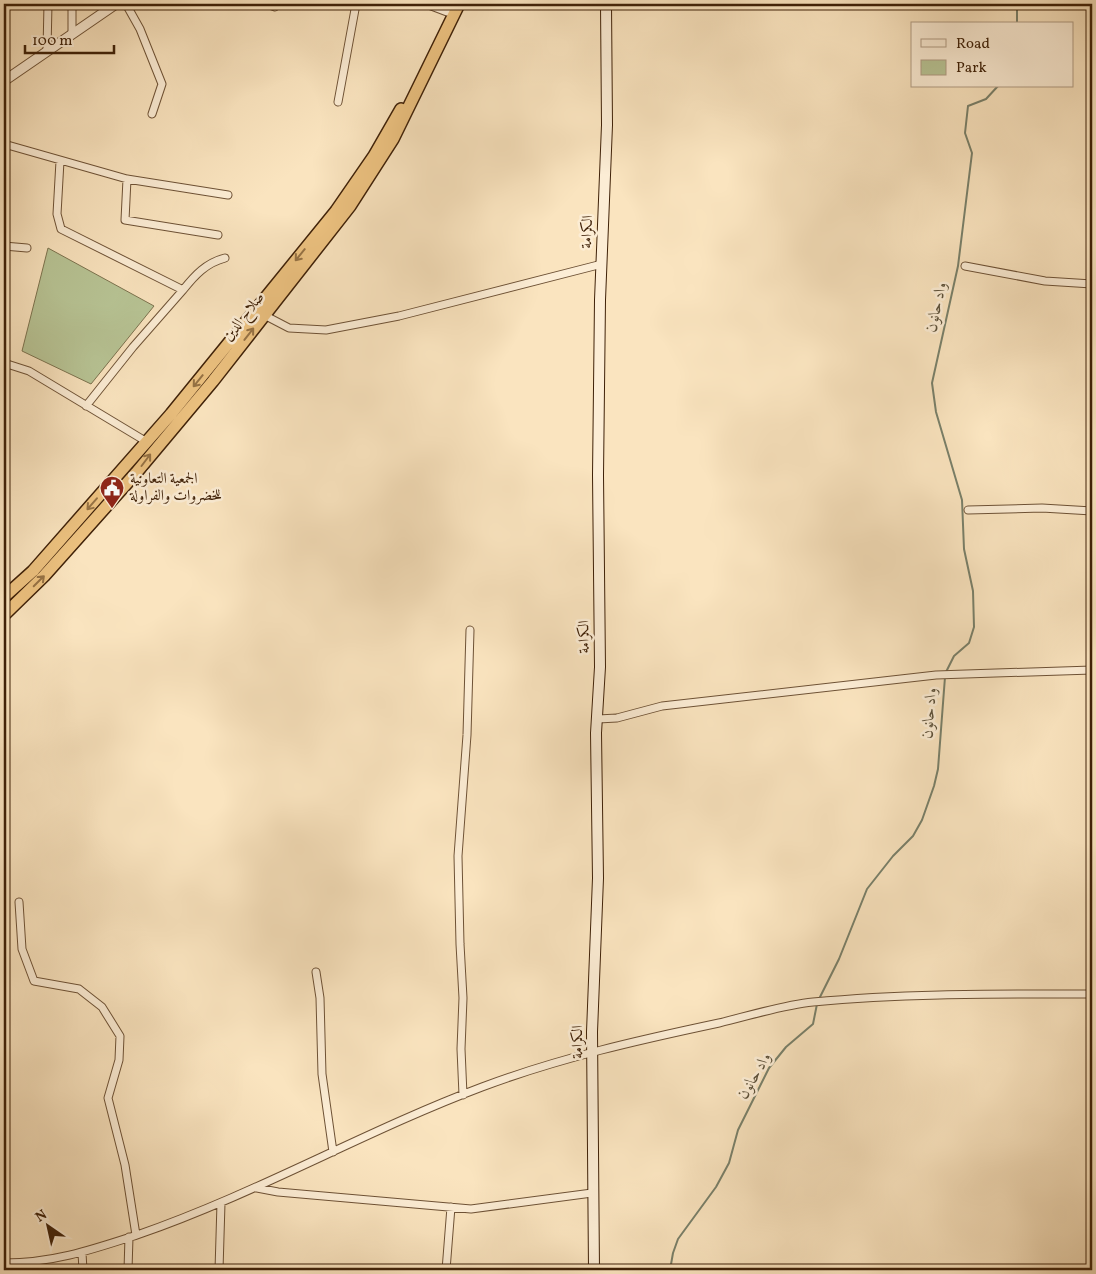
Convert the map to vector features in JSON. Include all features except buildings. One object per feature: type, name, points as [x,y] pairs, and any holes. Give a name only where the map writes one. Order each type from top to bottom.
[{"type":"highway","name":"صلاح الدين","points":[[4,615],[44,576],[124,487],[213,382],[350,206],[394,139],[458,4]]},
{"type":"highway","name":"صلاح الدين","points":[[4,597],[33,571],[147,442],[336,211],[374,156],[404,104],[449,8]]},
{"type":"main road","name":"الكرامة","points":[[594,1270],[592,1193],[593,1052],[598,878],[598,719],[600,682],[598,475],[607,125],[606,4]]},
{"type":"street","points":[[47,50],[48,4]]},
{"type":"street","points":[[72,4],[72,32]]},
{"type":"street","points":[[4,79],[116,4]]},
{"type":"street","points":[[126,4],[140,29],[162,84],[152,114]]},
{"type":"street","points":[[267,4],[275,7]]},
{"type":"street","points":[[338,102],[356,4]]},
{"type":"street","points":[[426,4],[449,8]]},
{"type":"street","points":[[4,144],[127,179],[228,195]]},
{"type":"street","points":[[60,161],[57,214],[61,229],[183,290]]},
{"type":"street","points":[[127,179],[125,220],[218,235]]},
{"type":"street","points":[[4,246],[27,248]]},
{"type":"street","points":[[86,406],[133,347],[197,273],[212,262],[225,258]]},
{"type":"street","points":[[264,315],[288,328],[326,330],[398,316],[602,264]]},
{"type":"street","points":[[965,266],[1045,282],[1092,284]]},
{"type":"street","points":[[4,363],[29,371],[147,442]]},
{"type":"street","points":[[968,510],[1042,508],[1092,511]]},
{"type":"street","points":[[463,1095],[461,1049],[463,998],[458,856],[467,735],[470,630]]},
{"type":"street","points":[[598,719],[617,718],[662,706],[940,674],[1092,670]]},
{"type":"street","points":[[20,902],[22,949],[34,981],[79,989],[102,1007],[120,1036],[119,1060],[108,1098],[125,1165],[133,1236],[128,1270]]},
{"type":"street","points":[[316,972],[320,998],[322,1074],[333,1152]]},
{"type":"street","points":[[4,1263],[61,1258],[133,1236],[256,1188],[406,1116],[542,1066],[593,1052],[812,1002],[924,994],[1092,994]]},
{"type":"street","points":[[256,1188],[278,1192],[471,1209],[592,1193]]},
{"type":"street","points":[[220,1270],[221,1203]]},
{"type":"street","points":[[446,1270],[451,1207]]},
{"type":"street","points":[[82,1253],[83,1270]]},
{"type":"green space","points":[[48,248],[154,306],[91,384],[22,351]]},
{"type":"waterway","name":"واد حانون","points":[[1017,4],[1017,22]]},
{"type":"waterway","name":"واد حانون","points":[[946,672],[954,656],[969,643],[974,627],[973,591],[964,549],[962,500],[936,412],[932,383],[958,266],[972,153],[965,133],[968,106],[986,99],[996,88]]},
{"type":"waterway","name":"واد حانون","points":[[819,999],[839,959],[867,889],[893,856],[913,836],[922,820],[938,769],[945,677]]},
{"type":"waterway","name":"واد حانون","points":[[670,1270],[678,1239],[716,1187],[729,1163],[738,1130],[769,1068],[786,1047],[813,1024],[817,1004]]},
{"type":"place","name":"الجمعية التعاونية للخضروات والفراولة","points":[[112,509]]}]
